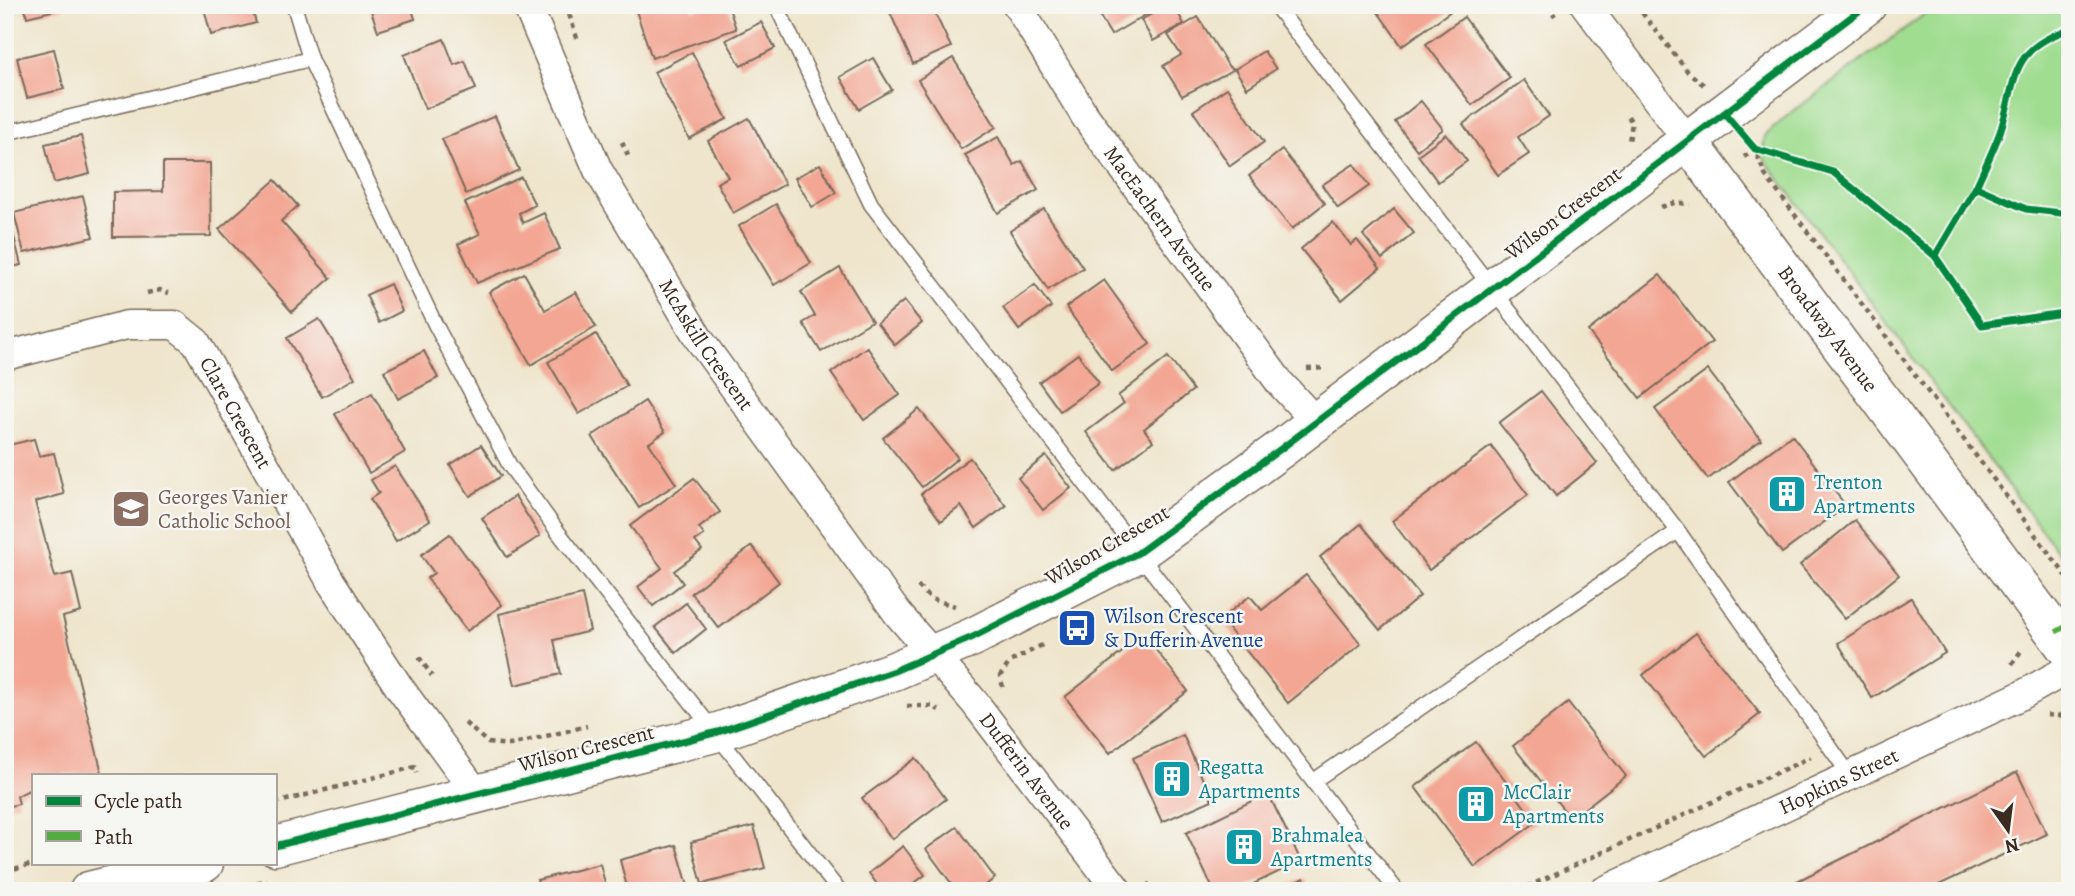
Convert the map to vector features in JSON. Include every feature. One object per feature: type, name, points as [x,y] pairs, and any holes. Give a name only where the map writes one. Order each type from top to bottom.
[{"type":"street","name":"McAskill Crescent","points":[[527,5],[598,170],[699,339],[898,614],[933,653]]},
{"type":"street","name":"MacEachern Avenue","points":[[1017,5],[1085,116],[1280,383],[1316,422]]},
{"type":"street","name":"Broadway Avenue","points":[[1585,5],[2070,653]]},
{"type":"street","name":"Wilson Crescent","points":[[276,862],[477,794],[718,732],[894,671],[973,637],[1138,552],[1316,422],[1867,5]]},
{"type":"street","name":"Clare Crescent","points":[[5,356],[127,325],[175,325],[196,342],[331,582],[399,687],[477,794]]},
{"type":"street","name":"Dufferin Avenue","points":[[933,653],[975,703],[1118,891]]},
{"type":"street","name":"Hopkins Street","points":[[1604,891],[2022,695],[2070,668]]},
{"type":"street","points":[[89,891],[200,864]]},
{"type":"lane","points":[[294,5],[310,59],[436,324],[510,466],[689,701],[718,732],[839,891]]},
{"type":"lane","points":[[776,5],[871,204],[1315,780],[1397,891]]},
{"type":"lane","points":[[1275,5],[1494,287],[1678,531],[1849,774]]},
{"type":"lane","points":[[5,133],[310,59]]},
{"type":"lane","points":[[1315,780],[1678,531]]},
{"type":"path","points":[[1636,5],[1688,72],[1703,83]]},
{"type":"path","points":[[1625,110],[1632,124],[1628,144]]},
{"type":"path","points":[[1755,149],[1765,175],[2070,581]]},
{"type":"path","points":[[1659,207],[1677,202],[1699,208]]},
{"type":"path","points":[[1296,363],[1320,370],[1333,364]]},
{"type":"path","points":[[1006,695],[1000,676],[1010,662],[1056,638]]},
{"type":"path","points":[[2000,670],[2013,664],[2023,650],[2022,642]]},
{"type":"path","points":[[901,706],[932,706],[942,712]]},
{"type":"path","points":[[2059,716],[2070,710]]},
{"type":"path","points":[[1518,891],[1831,748]]},
{"type":"path","points":[[5,871],[33,864]]},
{"type":"path","points":[[226,891],[273,864]]},
{"type":"path","points":[[1145,880],[1153,891]]},
{"type":"green space","points":[[1937,5],[2070,5],[2070,568],[1762,156],[1765,136],[1788,115]]},
{"type":"building","points":[[24,5],[72,5],[72,6],[27,17]]},
{"type":"building","points":[[203,5],[251,5],[256,23],[211,35]]},
{"type":"building","points":[[369,5],[411,5],[415,19],[378,31]]},
{"type":"building","points":[[634,5],[691,5],[693,10],[707,5],[728,5],[736,29],[652,58]]},
{"type":"building","points":[[894,5],[931,5],[951,47],[913,64],[888,8]]},
{"type":"building","points":[[1093,5],[1162,5],[1111,35]]},
{"type":"building","points":[[1168,5],[1174,5],[1184,24],[1153,41],[1141,20]]},
{"type":"building","points":[[1373,5],[1453,5],[1455,8],[1402,46]]},
{"type":"building","points":[[1198,17],[1229,67],[1235,69],[1182,96],[1163,66],[1181,55],[1168,35]]},
{"type":"building","points":[[1464,17],[1510,78],[1472,105],[1426,44]]},
{"type":"building","points":[[761,22],[775,48],[741,66],[726,40]]},
{"type":"building","points":[[444,39],[454,65],[465,61],[476,89],[425,109],[404,55]]},
{"type":"building","points":[[54,49],[64,89],[27,98],[17,58]]},
{"type":"building","points":[[1264,51],[1276,69],[1247,88],[1235,69]]},
{"type":"building","points":[[692,52],[727,119],[689,139],[654,72]]},
{"type":"building","points":[[873,58],[892,90],[859,109],[840,77]]},
{"type":"building","points":[[953,58],[996,127],[961,149],[918,80]]},
{"type":"building","points":[[1524,80],[1549,116],[1518,137],[1529,154],[1498,175],[1463,124]]},
{"type":"building","points":[[1227,88],[1264,142],[1230,166],[1193,111]]},
{"type":"building","points":[[1421,101],[1443,129],[1417,150],[1395,122]]},
{"type":"building","points":[[495,116],[519,170],[466,194],[442,139]]},
{"type":"building","points":[[749,118],[785,184],[733,213],[717,183],[728,177],[708,141]]},
{"type":"building","points":[[1446,134],[1467,161],[1438,182],[1418,155]]},
{"type":"building","points":[[81,136],[90,174],[54,183],[45,144]]},
{"type":"building","points":[[998,137],[1014,165],[1022,161],[1038,190],[998,213],[965,155]]},
{"type":"building","points":[[1282,150],[1325,203],[1292,229],[1249,176]]},
{"type":"building","points":[[163,163],[210,163],[211,236],[113,237],[113,192],[163,191]]},
{"type":"building","points":[[820,164],[836,193],[812,207],[795,178]]},
{"type":"building","points":[[1354,164],[1369,186],[1338,208],[1322,185]]},
{"type":"building","points":[[521,177],[535,205],[519,213],[523,223],[544,213],[560,249],[477,283],[458,244],[480,234],[465,203]]},
{"type":"building","points":[[275,180],[298,206],[281,221],[331,278],[292,312],[219,229]]},
{"type":"building","points":[[83,196],[93,237],[24,253],[14,213]]},
{"type":"building","points":[[776,204],[811,263],[774,285],[739,226]]},
{"type":"building","points":[[1044,209],[1083,268],[1048,290],[1010,231]]},
{"type":"building","points":[[1394,209],[1414,233],[1382,259],[1363,235]]},
{"type":"building","points":[[10,220],[21,265],[5,269],[5,221]]},
{"type":"building","points":[[1333,222],[1351,245],[1357,240],[1380,268],[1342,300],[1301,249]]},
{"type":"building","points":[[840,268],[872,321],[821,352],[803,323],[815,316],[801,292]]},
{"type":"building","points":[[524,273],[545,310],[576,292],[596,327],[531,365],[489,292]]},
{"type":"building","points":[[1660,275],[1712,342],[1640,398],[1588,331]]},
{"type":"building","points":[[1104,280],[1150,344],[1112,371],[1066,307]]},
{"type":"building","points":[[390,284],[402,311],[379,323],[366,295]]},
{"type":"building","points":[[1035,285],[1051,307],[1019,330],[1003,308]]},
{"type":"building","points":[[904,301],[922,323],[895,345],[877,323]]},
{"type":"building","points":[[319,319],[355,378],[322,397],[287,338]]},
{"type":"building","points":[[596,334],[627,386],[579,414],[548,362]]},
{"type":"building","points":[[867,347],[900,395],[864,420],[831,373]]},
{"type":"building","points":[[424,351],[438,378],[398,399],[384,371]]},
{"type":"building","points":[[1078,354],[1099,383],[1060,411],[1039,382]]},
{"type":"building","points":[[1168,357],[1193,390],[1144,429],[1153,441],[1115,470],[1086,432],[1124,403],[1118,396]]},
{"type":"building","points":[[1708,370],[1761,440],[1708,479],[1655,409]]},
{"type":"building","points":[[1541,391],[1597,463],[1556,496],[1499,423]]},
{"type":"building","points":[[372,393],[405,452],[369,473],[335,414]]},
{"type":"building","points":[[645,401],[665,432],[649,443],[676,484],[639,508],[592,436]]},
{"type":"building","points":[[919,409],[958,458],[922,487],[883,438]]},
{"type":"building","name":"Trenton Apartments","points":[[1792,435],[1846,506],[1782,553],[1729,482]]},
{"type":"building","points":[[34,439],[39,456],[54,453],[64,494],[35,502],[55,577],[72,573],[81,612],[63,617],[102,773],[32,774],[32,788],[17,796],[19,804],[5,807],[5,446]]},
{"type":"building","points":[[481,445],[501,476],[470,496],[450,465]]},
{"type":"building","points":[[1491,446],[1528,495],[1429,570],[1392,521]]},
{"type":"building","points":[[1046,456],[1071,488],[1043,510],[1018,478]]},
{"type":"building","points":[[970,458],[1006,506],[976,528],[961,506],[941,521],[921,494]]},
{"type":"building","points":[[395,466],[430,520],[396,541],[370,499],[379,493],[371,480]]},
{"type":"building","points":[[694,478],[720,512],[699,528],[704,535],[695,541],[702,550],[674,571],[683,583],[653,606],[638,587],[662,568],[630,526]]},
{"type":"building","points":[[515,496],[540,536],[507,557],[482,518]]},
{"type":"building","points":[[1855,520],[1899,575],[1845,619],[1800,565]]},
{"type":"building","points":[[1361,524],[1420,596],[1380,630],[1320,557]]},
{"type":"building","points":[[450,534],[502,605],[467,631],[427,578],[434,573],[421,555]]},
{"type":"building","points":[[752,546],[779,582],[719,628],[691,593]]},
{"type":"building","points":[[1306,575],[1361,644],[1288,703],[1221,619],[1250,596],[1262,610]]},
{"type":"building","points":[[582,595],[590,631],[554,640],[561,674],[515,685],[499,614]]},
{"type":"building","points":[[1911,598],[1945,653],[1872,698],[1838,643]]},
{"type":"building","points":[[686,603],[706,629],[676,653],[655,627]]},
{"type":"building","points":[[1696,633],[1760,714],[1706,756],[1643,675]]},
{"type":"building","points":[[1144,635],[1188,691],[1110,753],[1065,697]]},
{"type":"building","points":[[1568,703],[1626,776],[1571,819],[1513,746]]},
{"type":"building","name":"Regatta Apartments","points":[[1183,735],[1212,800],[1162,822],[1133,758]]},
{"type":"building","name":"McClair Apartments","points":[[1476,742],[1536,822],[1475,867],[1415,787]]},
{"type":"building","points":[[916,758],[946,799],[892,839],[862,798]]},
{"type":"building","points":[[2017,772],[2047,834],[1926,891],[1777,891]]},
{"type":"building","name":"Brahmalea Apartments","points":[[1268,793],[1301,861],[1239,891],[1214,891],[1186,833]]},
{"type":"building","points":[[754,826],[765,868],[702,884],[691,842]]},
{"type":"building","points":[[957,827],[995,878],[978,891],[957,891],[926,849]]},
{"type":"building","points":[[676,845],[689,889],[628,891],[620,860]]},
{"type":"building","points":[[903,846],[925,875],[904,891],[882,891],[869,873]]},
{"type":"building","points":[[600,864],[607,891],[540,891],[537,880]]},
{"type":"building","points":[[1304,878],[1310,891],[1276,891]]},
{"type":"marked path","points":[[2056,632],[2070,624]]},
{"type":"cycle path","points":[[276,846],[718,732],[894,671],[973,637],[1138,553],[1282,448],[1867,5]]},
{"type":"cycle path","points":[[1976,187],[2000,132],[2018,68],[2035,47],[2070,29]]},
{"type":"cycle path","points":[[1726,115],[1755,149],[1833,172],[1935,256],[1982,325],[2070,312]]},
{"type":"cycle path","points":[[1935,256],[1976,187],[2026,209],[2070,214]]},
{"type":"place","name":"Trenton Apartments","points":[[1787,494]]},
{"type":"place","name":"Georges Vanier Catholic School","points":[[131,509]]},
{"type":"place","name":"Wilson Crescent & Dufferin Avenue","points":[[1077,628]]},
{"type":"place","name":"Regatta Apartments","points":[[1172,779]]},
{"type":"place","name":"McClair Apartments","points":[[1476,804]]},
{"type":"place","name":"Brahmalea Apartments","points":[[1244,847]]}]
